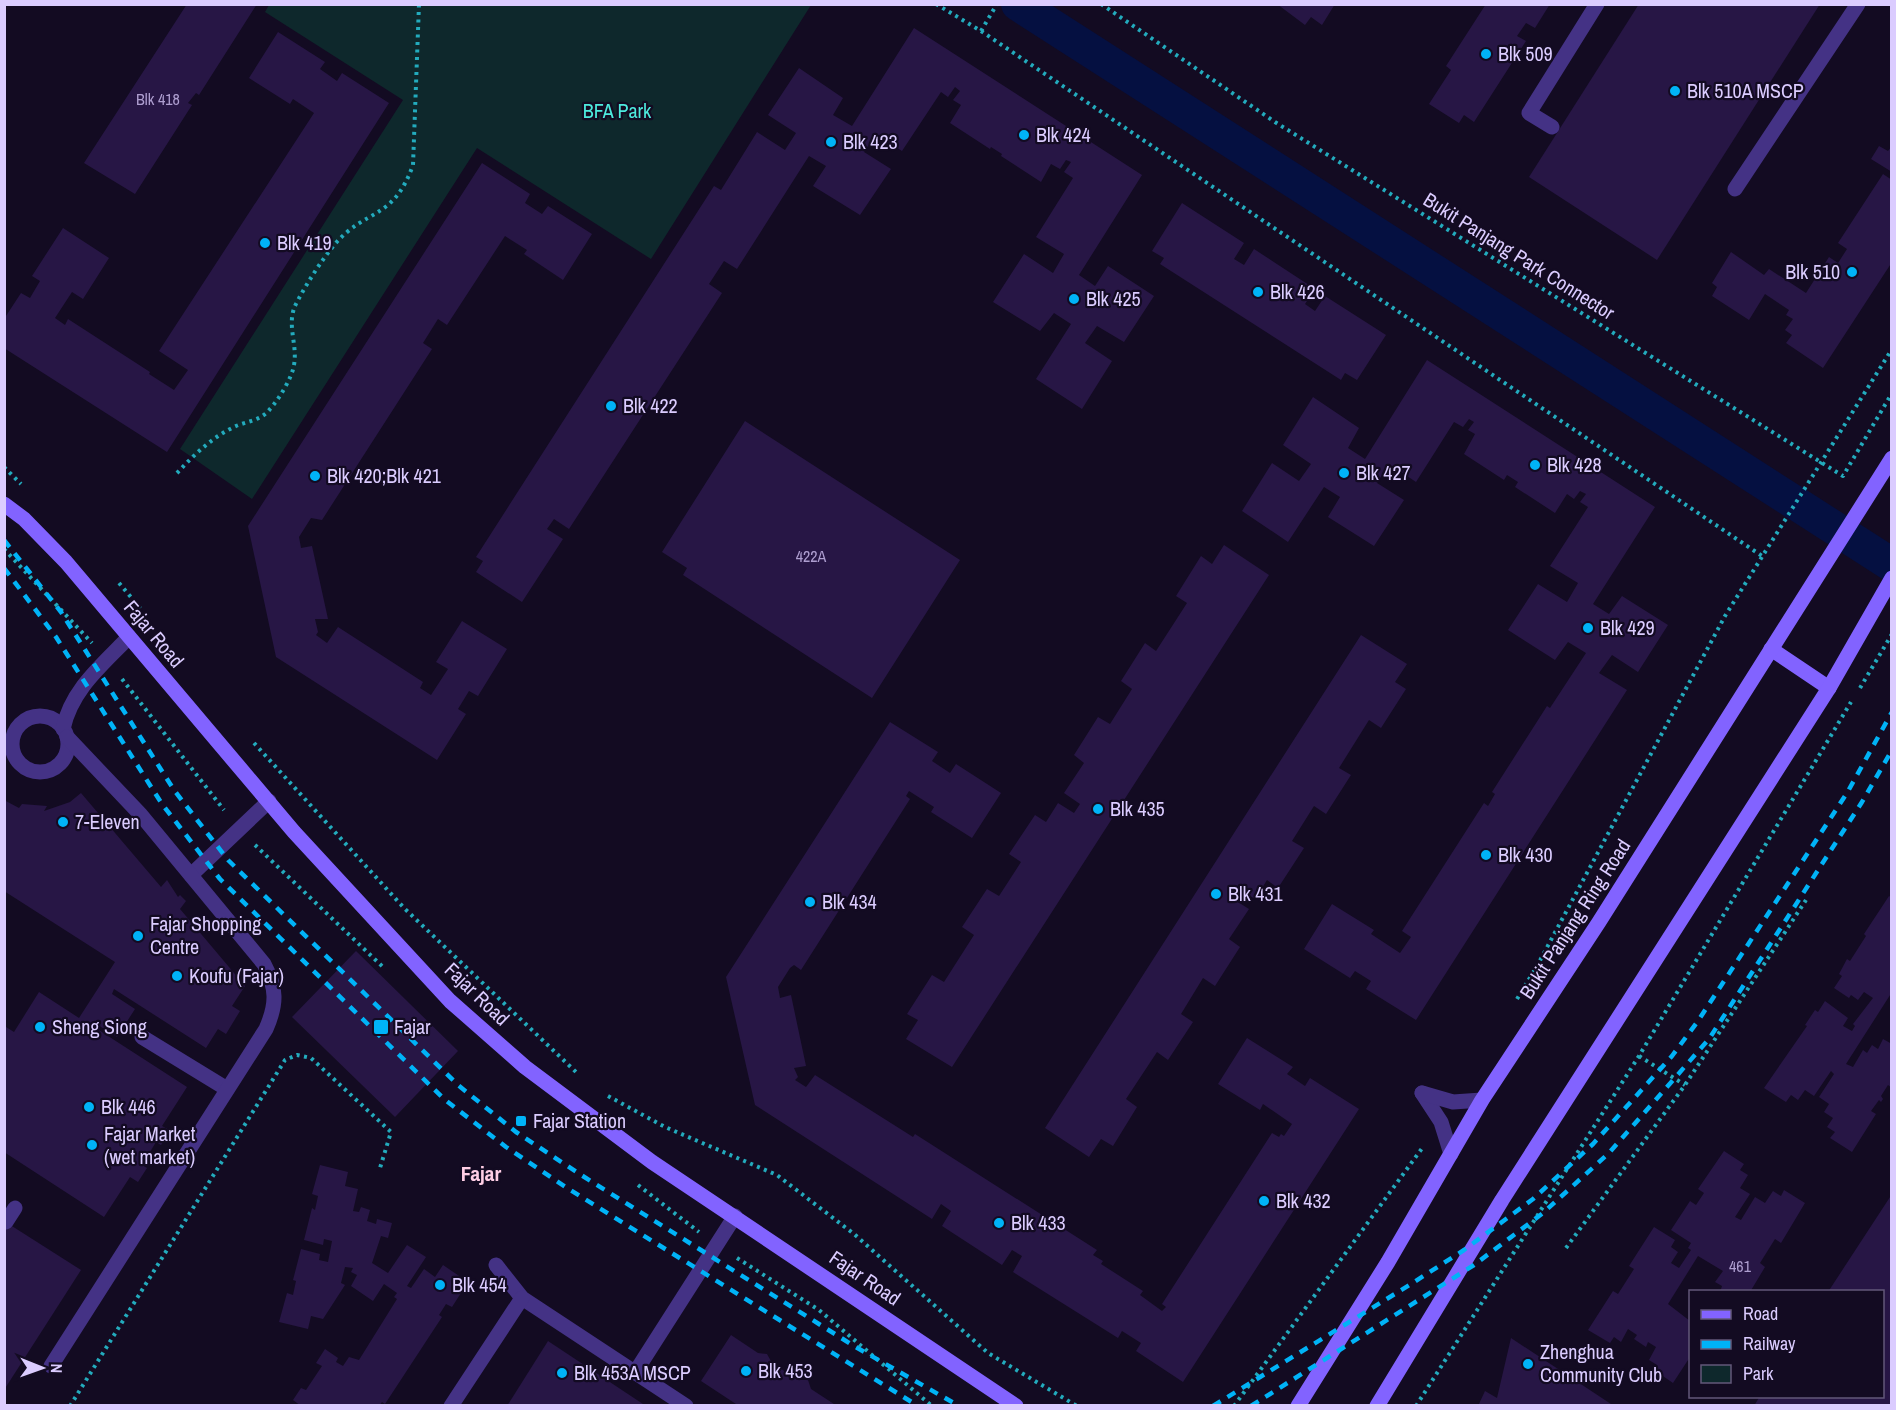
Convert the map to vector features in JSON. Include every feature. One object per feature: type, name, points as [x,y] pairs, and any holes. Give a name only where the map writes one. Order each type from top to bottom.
[{"type":"main road","name":"Bukit Panjang Ring Road","points":[[1298,1406],[1388,1262],[1482,1100],[1599,922],[1892,458]]},
{"type":"main road","name":"Fajar Road","points":[[4,504],[24,519],[66,562],[268,801],[450,1000],[525,1067],[652,1162],[1016,1406]]},
{"type":"main road","points":[[1377,1406],[1502,1200],[1829,688],[1892,578]]},
{"type":"main road","points":[[1771,649],[1829,688]]},
{"type":"lane","points":[[1552,127],[1529,113],[1597,4]]},
{"type":"lane","points":[[1735,189],[1858,4]]},
{"type":"lane","points":[[51,1366],[266,1029],[273,1014],[276,996],[272,979],[264,964],[141,815],[65,733],[67,711],[75,695],[129,637]]},
{"type":"lane","points":[[191,875],[268,801]]},
{"type":"lane","points":[[142,1037],[227,1089]]},
{"type":"lane","points":[[1450,1154],[1442,1122],[1422,1093],[1453,1102],[1482,1100]]},
{"type":"lane","points":[[6,1222],[15,1208]]},
{"type":"lane","points":[[636,1371],[735,1216]]},
{"type":"lane","points":[[496,1265],[522,1298],[686,1406]]},
{"type":"lane","points":[[451,1406],[522,1298]]},
{"type":"path","points":[[177,473],[207,443],[233,427],[261,417],[271,409],[294,366],[291,322],[297,301],[335,244],[351,230],[390,206],[405,189],[413,165],[419,4]]},
{"type":"path","points":[[936,4],[981,31],[1762,556]]},
{"type":"path","points":[[981,31],[997,4]]},
{"type":"path","name":"Bukit Panjang Park Connector","points":[[1101,4],[1275,122],[1843,476],[1892,393]]},
{"type":"path","points":[[1513,1005],[1537,966],[1725,616],[1892,349]]},
{"type":"path","points":[[4,467],[28,492]]},
{"type":"path","points":[[117,582],[142,612]]},
{"type":"path","points":[[1416,1406],[1639,1056],[1892,634]]},
{"type":"path","points":[[252,742],[404,909],[584,1080]]},
{"type":"path","points":[[1566,1248],[1685,1085],[1806,900]]},
{"type":"path","points":[[70,1406],[285,1060],[297,1055],[311,1058],[391,1132],[380,1168]]},
{"type":"path","points":[[1639,1056],[1685,1085]]},
{"type":"path","points":[[603,1093],[665,1127],[777,1175],[854,1234],[988,1353],[1077,1406]]},
{"type":"path","points":[[1234,1406],[1442,1122]]},
{"type":"green space","name":"BFA Park","points":[[269,4],[811,5],[651,259],[477,148],[252,499],[180,449],[403,100],[265,12]]},
{"type":"building","points":[[187,4],[257,4],[199,95],[196,93],[188,103],[192,105],[135,194],[84,163]]},
{"type":"building","points":[[1277,4],[1335,4],[1322,25],[1311,17],[1305,25]]},
{"type":"building","name":"Blk 509","points":[[1486,4],[1550,4],[1535,28],[1526,23],[1517,36],[1526,41],[1474,122],[1464,115],[1459,123],[1429,104],[1451,70],[1446,66]]},
{"type":"building","name":"Blk 510A MSCP","points":[[1639,4],[1820,4],[1657,260],[1529,177]]},
{"type":"building","points":[[914,28],[1142,175],[1079,275],[1095,286],[1108,266],[1154,296],[1124,342],[1097,326],[1085,343],[1112,361],[1082,409],[1036,379],[1071,324],[1054,313],[1040,331],[993,302],[1024,254],[1053,273],[1064,254],[1036,237],[1073,178],[1064,172],[1071,162],[1066,160],[1060,169],[1051,164],[1041,182],[1001,156],[1002,154],[991,147],[990,149],[950,123],[961,105],[953,100],[960,91],[955,87],[948,97],[941,92],[902,151],[876,134],[864,152],[891,169],[860,215],[813,186],[826,166],[809,156],[737,269],[724,261],[709,284],[722,293],[569,529],[554,519],[547,529],[563,539],[522,602],[476,572],[483,561],[476,557],[714,186],[721,190],[757,132],[785,150],[796,133],[768,115],[799,68],[843,98],[833,115],[852,126]]},
{"type":"building","name":"Blk 419","points":[[278,32],[325,62],[320,69],[337,81],[342,73],[389,103],[167,452],[4,348],[4,319],[21,293],[30,298],[40,281],[32,276],[63,228],[109,258],[83,299],[72,292],[55,318],[65,325],[68,319],[174,390],[188,370],[159,351],[314,113],[293,99],[290,104],[249,78]]},
{"type":"building","points":[[1879,146],[1888,151],[1892,146],[1892,172],[1871,159]]},
{"type":"building","name":"Blk 420;Blk 421","points":[[482,163],[530,194],[525,203],[542,214],[548,206],[592,234],[563,280],[524,254],[527,250],[505,236],[447,325],[438,319],[423,343],[432,349],[322,520],[311,518],[299,537],[301,548],[312,546],[328,619],[315,619],[318,632],[316,635],[327,643],[338,627],[423,682],[420,688],[431,695],[448,669],[436,662],[462,621],[507,649],[478,696],[469,691],[458,709],[466,714],[437,760],[276,657],[248,526]]},
{"type":"building","name":"Blk 510","points":[[1883,174],[1892,180],[1892,262],[1823,368],[1786,343],[1792,335],[1785,330],[1793,319],[1786,315],[1789,310],[1765,294],[1749,320],[1712,296],[1717,287],[1712,283],[1731,252],[1764,275],[1769,269],[1806,293],[1829,257],[1838,263],[1847,249],[1838,243]]},
{"type":"building","name":"Blk 426","points":[[1182,203],[1244,243],[1234,259],[1244,265],[1254,249],[1315,289],[1305,304],[1315,311],[1325,296],[1386,335],[1357,380],[1345,373],[1341,380],[1160,264],[1164,258],[1152,251]]},
{"type":"building","points":[[1427,360],[1655,507],[1593,604],[1609,614],[1622,596],[1668,625],[1638,672],[1612,655],[1599,673],[1627,690],[1416,1020],[1366,989],[1371,981],[1355,971],[1350,978],[1304,949],[1332,904],[1374,930],[1371,934],[1400,953],[1411,937],[1402,931],[1484,803],[1488,806],[1495,794],[1492,792],[1547,706],[1550,708],[1586,653],[1568,642],[1555,660],[1508,630],[1538,584],[1567,602],[1578,583],[1550,566],[1588,507],[1580,502],[1586,494],[1580,491],[1574,499],[1567,494],[1555,513],[1515,487],[1518,482],[1507,475],[1504,480],[1464,454],[1475,434],[1468,430],[1474,422],[1469,419],[1463,427],[1454,422],[1416,482],[1389,464],[1377,483],[1404,500],[1374,546],[1328,517],[1340,497],[1324,487],[1288,542],[1242,511],[1272,463],[1299,481],[1311,464],[1283,445],[1313,397],[1359,428],[1348,448],[1365,459]]},
{"type":"building","points":[[745,421],[960,560],[872,698],[683,575],[687,568],[662,552]]},
{"type":"building","name":"Blk 435","points":[[1224,545],[1269,575],[952,1067],[906,1039],[918,1020],[907,1014],[932,975],[944,982],[974,935],[962,927],[987,889],[999,896],[1021,862],[1009,854],[1035,815],[1046,822],[1058,803],[1074,813],[1080,804],[1064,793],[1084,763],[1074,755],[1098,717],[1110,724],[1132,689],[1121,681],[1145,643],[1156,651],[1187,603],[1176,596],[1201,556],[1212,564]]},
{"type":"building","name":"Blk 431","points":[[1361,635],[1407,664],[1395,682],[1406,689],[1381,728],[1369,720],[1339,768],[1351,775],[1326,814],[1314,806],[1292,841],[1304,848],[1278,888],[1267,880],[1255,899],[1240,889],[1233,899],[1249,909],[1229,939],[1240,947],[1215,986],[1203,978],[1181,1014],[1193,1022],[1168,1060],[1157,1052],[1126,1099],[1137,1107],[1113,1146],[1101,1139],[1089,1157],[1045,1128]]},
{"type":"building","points":[[890,722],[938,752],[932,761],[950,773],[956,764],[1001,793],[972,838],[931,812],[934,807],[909,791],[906,796],[910,799],[801,970],[794,965],[778,987],[780,998],[791,995],[806,1066],[794,1068],[798,1077],[795,1080],[806,1087],[815,1075],[913,1137],[915,1134],[1097,1250],[1093,1255],[1103,1261],[1101,1264],[1143,1291],[1140,1295],[1162,1311],[1166,1307],[1162,1304],[1272,1133],[1279,1137],[1281,1134],[1284,1136],[1292,1124],[1263,1104],[1260,1110],[1218,1084],[1247,1038],[1293,1067],[1287,1074],[1305,1086],[1310,1078],[1359,1109],[1183,1382],[1136,1351],[1141,1343],[1122,1331],[1118,1338],[1013,1272],[1022,1256],[1012,1250],[1002,1265],[942,1226],[951,1211],[941,1204],[932,1219],[755,1105],[726,977]]},
{"type":"building","points":[[81,793],[161,887],[167,880],[178,897],[180,895],[186,901],[180,909],[245,986],[232,1006],[240,1011],[226,1034],[218,1029],[206,1048],[114,989],[112,994],[135,1009],[117,1037],[93,1022],[91,1025],[187,1087],[162,1126],[171,1131],[161,1145],[156,1142],[142,1165],[147,1168],[138,1182],[130,1177],[104,1217],[4,1152],[4,1030],[6,1027],[14,1032],[39,992],[79,1018],[115,962],[4,891],[4,800],[19,808],[22,804],[47,806],[44,811],[70,802]]},
{"type":"building","points":[[1889,896],[1892,898],[1892,992],[1846,1064],[1853,1067],[1863,1050],[1867,1053],[1872,1045],[1878,1049],[1883,1039],[1892,1044],[1892,1088],[1888,1085],[1881,1096],[1883,1099],[1881,1102],[1879,1100],[1871,1111],[1876,1114],[1852,1152],[1830,1138],[1835,1132],[1827,1127],[1833,1118],[1824,1112],[1829,1104],[1819,1097],[1834,1074],[1831,1071],[1814,1096],[1805,1090],[1798,1100],[1791,1095],[1786,1102],[1764,1088],[1807,1026],[1805,1025],[1815,1010],[1818,1012],[1825,1001],[1848,1018],[1843,1026],[1852,1031],[1855,1026],[1853,1024],[1873,998],[1864,992],[1858,1000],[1851,995],[1849,998],[1834,988],[1842,976],[1839,974],[1847,959],[1850,961],[1866,936],[1864,934]]},
{"type":"building","points":[[356,951],[458,1051],[395,1117],[292,1017]]},
{"type":"building","points":[[1724,1151],[1744,1164],[1740,1170],[1748,1175],[1740,1188],[1750,1194],[1735,1217],[1741,1220],[1755,1197],[1765,1203],[1773,1191],[1781,1196],[1784,1190],[1805,1203],[1781,1243],[1775,1239],[1760,1263],[1765,1267],[1751,1290],[1721,1290],[1722,1286],[1715,1282],[1723,1271],[1698,1256],[1668,1304],[1689,1320],[1689,1359],[1673,1383],[1654,1370],[1657,1365],[1649,1360],[1656,1347],[1648,1342],[1646,1347],[1634,1339],[1637,1335],[1628,1329],[1621,1342],[1614,1337],[1610,1343],[1588,1330],[1613,1291],[1618,1294],[1634,1269],[1629,1266],[1654,1227],[1675,1240],[1671,1247],[1678,1252],[1671,1263],[1679,1268],[1691,1250],[1688,1248],[1691,1243],[1671,1230],[1690,1201],[1696,1205],[1704,1193],[1698,1189]]},
{"type":"building","name":"Blk 454","points":[[320,1165],[348,1172],[345,1186],[358,1189],[353,1211],[359,1212],[361,1207],[370,1210],[367,1221],[376,1224],[377,1219],[392,1223],[388,1238],[381,1236],[372,1263],[388,1273],[407,1245],[426,1257],[407,1286],[411,1288],[424,1269],[435,1277],[443,1265],[468,1282],[452,1307],[446,1304],[439,1315],[442,1317],[385,1404],[382,1402],[379,1406],[301,1406],[293,1400],[301,1388],[306,1390],[322,1366],[316,1363],[325,1349],[338,1358],[336,1362],[343,1366],[349,1357],[359,1360],[397,1299],[394,1297],[397,1293],[384,1284],[373,1301],[351,1286],[357,1275],[351,1272],[353,1268],[345,1267],[341,1283],[345,1285],[323,1319],[311,1316],[308,1329],[279,1322],[287,1293],[293,1295],[296,1281],[293,1280],[301,1249],[320,1254],[319,1260],[328,1262],[332,1241],[324,1239],[323,1245],[304,1240],[312,1208],[315,1210],[318,1196],[312,1194]]},
{"type":"building","points":[[1892,1194],[1892,1406],[1754,1406],[1759,1398],[1884,1398],[1884,1290],[1829,1290]]},
{"type":"building","points":[[4,1221],[81,1270],[4,1390]]},
{"type":"building","name":"Blk 453","points":[[731,1335],[758,1353],[767,1354],[772,1363],[798,1380],[808,1380],[811,1389],[837,1406],[739,1406],[701,1381]]},
{"type":"building","name":"Zhenghua Community Club","points":[[1511,1338],[1614,1406],[1478,1406],[1485,1391],[1497,1398]]},
{"type":"building","name":"Blk 453A MSCP","points":[[548,1341],[646,1406],[507,1406]]},
{"type":"waterway","points":[[1018,4],[1892,565]]},
{"type":"railway","points":[[4,540],[61,612],[174,790],[228,860],[458,1085],[516,1132],[578,1173],[854,1346],[959,1406]]},
{"type":"railway","points":[[4,568],[56,637],[162,804],[220,879],[444,1099],[506,1147],[567,1188],[918,1406]]},
{"type":"railway","points":[[1213,1406],[1464,1250],[1533,1199],[1593,1144],[1672,1056],[1698,1021],[1847,793],[1892,712]]},
{"type":"railway","points":[[1251,1406],[1474,1265],[1543,1213],[1609,1153],[1709,1039],[1862,802],[1892,750]]},
{"type":"place","name":"Blk 509","points":[[1486,54]]},
{"type":"place","name":"Blk 510A MSCP","points":[[1675,91]]},
{"type":"place","name":"Blk 424","points":[[1024,135]]},
{"type":"place","name":"Blk 423","points":[[831,142]]},
{"type":"place","name":"Blk 419","points":[[265,243]]},
{"type":"place","name":"Blk 510","points":[[1852,272]]},
{"type":"place","name":"Blk 426","points":[[1258,292]]},
{"type":"place","name":"Blk 425","points":[[1074,299]]},
{"type":"place","name":"Blk 422","points":[[611,406]]},
{"type":"place","name":"Blk 428","points":[[1535,465]]},
{"type":"place","name":"Blk 427","points":[[1344,473]]},
{"type":"place","name":"Blk 420;Blk 421","points":[[315,476]]},
{"type":"place","name":"Blk 429","points":[[1588,628]]},
{"type":"place","name":"Blk 435","points":[[1098,809]]},
{"type":"place","name":"7-Eleven","points":[[63,822]]},
{"type":"place","name":"Blk 430","points":[[1486,855]]},
{"type":"place","name":"Blk 431","points":[[1216,894]]},
{"type":"place","name":"Blk 434","points":[[810,902]]},
{"type":"place","name":"Fajar Shopping Centre","points":[[138,936]]},
{"type":"place","name":"Koufu (Fajar)","points":[[177,976]]},
{"type":"place","name":"Sheng Siong","points":[[40,1027]]},
{"type":"place","name":"Fajar","points":[[381,1027]]},
{"type":"place","name":"Blk 446","points":[[89,1107]]},
{"type":"place","name":"Fajar Station","points":[[521,1121]]},
{"type":"place","name":"Fajar Market (wet market)","points":[[92,1145]]},
{"type":"place","name":"Blk 432","points":[[1264,1201]]},
{"type":"place","name":"Blk 433","points":[[999,1223]]},
{"type":"place","name":"Blk 454","points":[[440,1285]]},
{"type":"place","name":"Zhenghua Community Club","points":[[1528,1364]]},
{"type":"place","name":"Blk 453","points":[[746,1371]]},
{"type":"place","name":"Blk 453A MSCP","points":[[562,1373]]},
{"type":"district","name":"Fajar","points":[[481,1174]]}]
